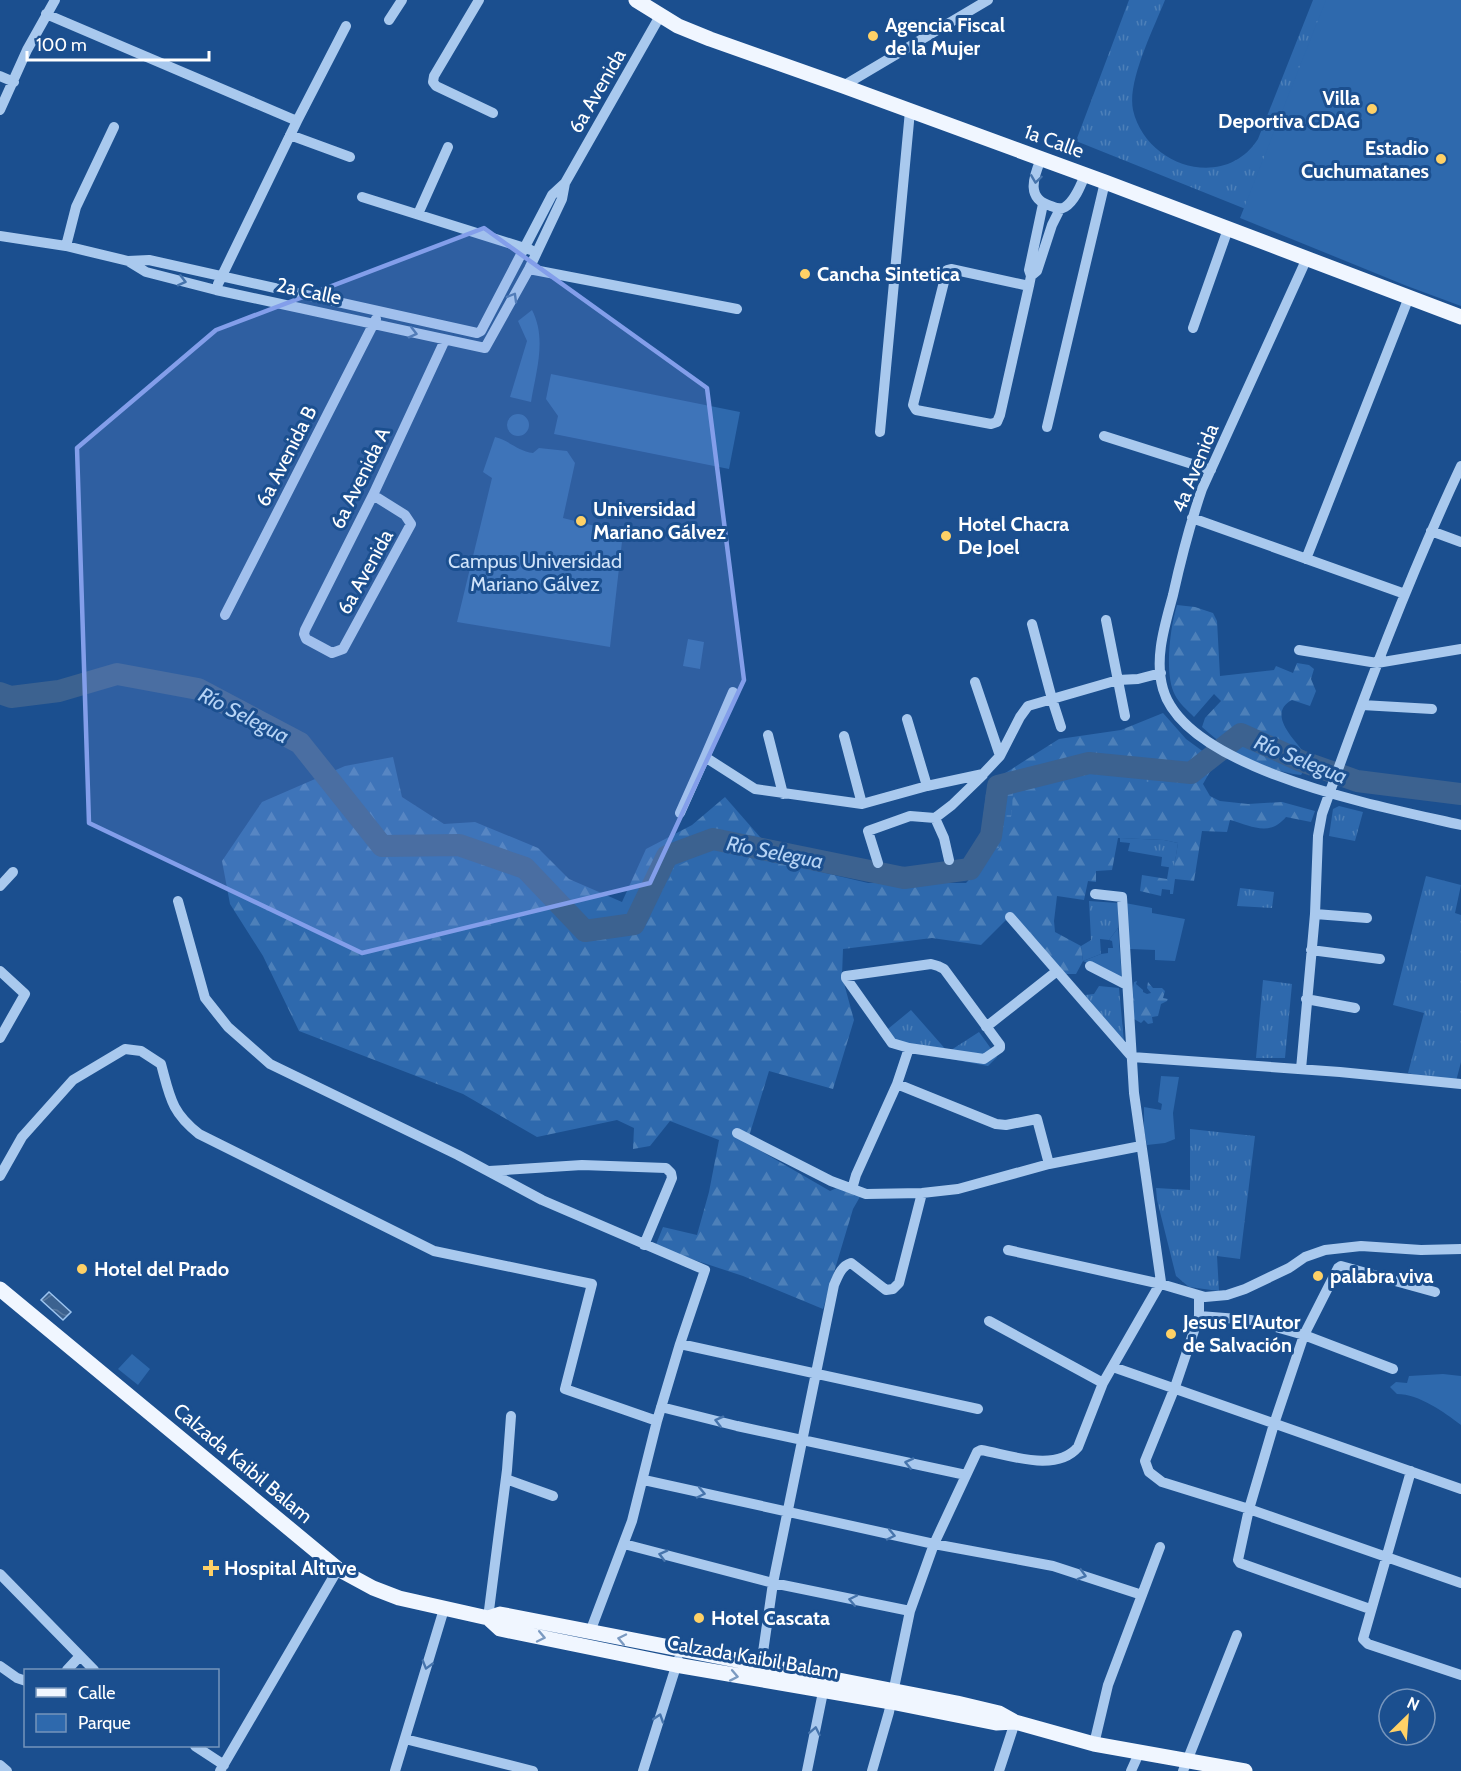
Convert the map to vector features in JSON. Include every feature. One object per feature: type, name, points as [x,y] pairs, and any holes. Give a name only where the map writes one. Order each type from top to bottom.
[{"type":"main road","name":"1a Calle","points":[[636,0],[710,39],[1105,182],[1461,317]]},
{"type":"main road","name":"Calzada Kaibil Balam","points":[[0,1289],[338,1569],[373,1588],[399,1598],[488,1618],[500,1614],[590,1632],[678,1658],[823,1692],[892,1697],[999,1713],[1015,1722],[1094,1743],[1140,1751],[1185,1766],[1245,1771]]},
{"type":"main road","name":"Calzada Kaibil Balam","points":[[488,1618],[500,1629],[678,1658],[761,1666],[892,1697]]},
{"type":"street","points":[[0,110],[54,0]]},
{"type":"street","points":[[389,20],[402,0]]},
{"type":"street","points":[[479,0],[434,76],[433,82],[436,86],[493,113]]},
{"type":"street","points":[[843,86],[988,0]]},
{"type":"street","name":"6a Avenida","points":[[485,348],[529,269],[562,200],[565,183],[656,9]]},
{"type":"street","points":[[46,14],[297,121]]},
{"type":"street","points":[[216,290],[220,277],[346,26]]},
{"type":"street","points":[[0,76],[14,82]]},
{"type":"street","points":[[880,432],[910,111]]},
{"type":"street","points":[[66,246],[76,207],[114,127]]},
{"type":"street","points":[[290,135],[350,157]]},
{"type":"street","points":[[418,214],[448,147]]},
{"type":"street","points":[[1041,159],[1033,185],[1037,200],[1043,204],[1060,209],[1066,207],[1085,175]]},
{"type":"street","points":[[1047,427],[1105,182]]},
{"type":"street","name":"6a Avenida","points":[[481,331],[552,195],[565,183]]},
{"type":"street","points":[[362,197],[537,252]]},
{"type":"street","points":[[1030,281],[947,270],[913,405],[916,410],[991,424],[997,422],[1030,281],[1029,270],[1043,204]]},
{"type":"street","points":[[1030,281],[1037,271],[1052,225],[1060,209]]},
{"type":"street","points":[[1193,328],[1228,229]]},
{"type":"street","name":"2a Calle","points":[[0,236],[66,246],[128,261],[149,260],[376,318],[445,340],[485,348]]},
{"type":"street","name":"4a Avenida","points":[[1306,258],[1202,489],[1192,518],[1163,635],[1161,673],[1168,704],[1192,729],[1215,747],[1236,759],[1329,793]]},
{"type":"street","name":"2a Calle","points":[[128,261],[146,272],[216,290],[472,333],[481,331]]},
{"type":"street","points":[[529,269],[737,309]]},
{"type":"street","points":[[1306,559],[1409,297]]},
{"type":"street","name":"6a Avenida B","points":[[225,615],[376,318]]},
{"type":"street","name":"6a Avenida A","points":[[343,649],[332,653],[306,639],[305,630],[373,495],[445,340]]},
{"type":"street","points":[[1104,436],[1211,470]]},
{"type":"street","points":[[1301,1069],[1315,914],[1318,836],[1329,793],[1377,663],[1431,531],[1461,466]]},
{"type":"street","name":"6a Avenida","points":[[343,649],[411,524],[405,515],[373,495]]},
{"type":"street","points":[[1192,518],[1405,594]]},
{"type":"street","points":[[1431,531],[1461,542]]},
{"type":"street","points":[[1106,620],[1125,716]]},
{"type":"street","points":[[1032,624],[1061,727]]},
{"type":"street","points":[[1299,650],[1377,663],[1461,649]]},
{"type":"street","points":[[878,863],[868,831],[910,816],[936,818],[1000,756],[1028,706],[1118,681],[1161,673]]},
{"type":"street","points":[[975,682],[1000,756]]},
{"type":"street","points":[[680,813],[733,692]]},
{"type":"street","points":[[1362,705],[1432,709]]},
{"type":"street","points":[[908,719],[927,786]]},
{"type":"street","points":[[768,735],[783,794]]},
{"type":"street","points":[[844,736],[862,804]]},
{"type":"street","points":[[705,758],[755,789],[862,804],[927,786],[983,774]]},
{"type":"street","points":[[1329,793],[1461,825]]},
{"type":"street","points":[[936,818],[944,837],[949,860]]},
{"type":"street","points":[[0,886],[13,872]]},
{"type":"street","points":[[872,1771],[892,1697],[910,1611],[934,1544],[977,1452],[981,1450],[1046,1461],[1068,1456],[1078,1447],[1103,1383],[1161,1284],[1141,1146],[1132,1057],[1122,897],[1095,894]]},
{"type":"street","points":[[178,901],[205,998],[219,1018],[270,1064],[542,1200],[706,1270],[661,1407],[644,1480],[624,1544],[590,1632]]},
{"type":"street","points":[[1315,914],[1367,918]]},
{"type":"street","points":[[1010,917],[1132,1057],[1301,1069],[1461,1084]]},
{"type":"street","points":[[1311,950],[1380,959]]},
{"type":"street","points":[[931,964],[939,966],[944,969],[1000,1047],[984,1059],[909,1048],[891,1042],[846,976],[931,964]]},
{"type":"street","points":[[1090,966],[1127,985]]},
{"type":"street","points":[[986,1027],[1057,970]]},
{"type":"street","points":[[0,971],[25,994],[0,1038]]},
{"type":"street","points":[[1306,999],[1354,1008]]},
{"type":"street","points":[[852,1189],[856,1175],[897,1084],[909,1048]]},
{"type":"street","points":[[0,1176],[22,1137],[73,1080],[125,1049],[141,1051],[161,1064],[171,1103],[182,1121],[199,1134],[434,1251],[592,1284],[565,1389],[657,1421]]},
{"type":"street","points":[[897,1084],[996,1124],[1006,1125],[1037,1119],[1049,1164]]},
{"type":"street","points":[[737,1133],[831,1181],[866,1194],[922,1194],[958,1189],[1049,1164],[1141,1146]]},
{"type":"street","points":[[488,1171],[582,1165],[666,1168],[672,1178],[644,1245]]},
{"type":"street","points":[[761,1666],[773,1583],[803,1439],[814,1372],[834,1285],[839,1272],[845,1265],[851,1263],[886,1290],[893,1289],[899,1283],[922,1194]]},
{"type":"street","points":[[1008,1250],[1161,1284],[1199,1296],[1227,1295],[1258,1283],[1289,1268],[1305,1257],[1325,1250],[1361,1246],[1421,1250],[1461,1249]]},
{"type":"street","points":[[1370,1609],[1240,1563],[1238,1560],[1249,1509],[1304,1335],[1340,1266],[1436,1292]]},
{"type":"street","points":[[1199,1296],[1199,1317],[1145,1461],[1149,1472],[1162,1482],[1249,1509],[1461,1583]]},
{"type":"street","points":[[1199,1317],[1251,1320],[1304,1335],[1393,1369]]},
{"type":"street","points":[[989,1321],[1103,1383]]},
{"type":"street","points":[[680,1344],[978,1409]]},
{"type":"street","points":[[1113,1366],[1461,1489]]},
{"type":"street","points":[[661,1407],[737,1426],[966,1475]]},
{"type":"street","points":[[488,1618],[506,1479],[511,1416]]},
{"type":"street","points":[[1411,1471],[1362,1637],[1366,1643],[1461,1675]]},
{"type":"street","points":[[506,1479],[554,1496]]},
{"type":"street","points":[[644,1480],[934,1544],[1053,1566],[1142,1595]]},
{"type":"street","points":[[624,1544],[773,1583],[910,1611]]},
{"type":"street","points":[[1094,1743],[1108,1685],[1160,1547]]},
{"type":"street","points":[[196,1747],[222,1768],[338,1569]]},
{"type":"street","points":[[0,1574],[92,1669]]},
{"type":"street","points":[[395,1771],[444,1609]]},
{"type":"street","points":[[1185,1766],[1237,1635]]},
{"type":"street","points":[[69,1669],[80,1656]]},
{"type":"street","points":[[643,1771],[678,1658]]},
{"type":"street","points":[[0,1666],[24,1680]]},
{"type":"street","points":[[807,1771],[823,1692]]},
{"type":"street","points":[[999,1771],[1015,1722]]},
{"type":"street","points":[[405,1739],[530,1771]]},
{"type":"street","points":[[1131,1771],[1140,1751]]},
{"type":"street","points":[[0,1765],[8,1771]]},
{"type":"highlighted area","points":[[484,228],[707,388],[744,680],[650,883],[362,953],[89,823],[77,448],[216,330]]},
{"type":"green space","points":[[1129,0],[1165,0],[1143,55],[1134,85],[1133,110],[1141,130],[1153,146],[1170,158],[1188,165],[1207,168],[1226,164],[1244,155],[1258,139],[1313,0],[1334,0],[1248,210],[1076,141]]},
{"type":"green space","name":"Villa Deportiva CDAG","points":[[1326,0],[1461,0],[1461,306],[1240,218]]},
{"type":"green space","points":[[532,310],[540,344],[531,402],[510,397],[527,341],[518,321]]},
{"type":"green space","points":[[551,374],[740,412],[729,469],[554,434],[558,416],[546,399]]},
{"type":"green space","points":[[518,414],[526,417],[529,425],[526,433],[518,436],[510,433],[507,425],[510,417]]},
{"type":"green space","name":"Campus Universidad Mariano Gálvez","points":[[495,437],[533,453],[539,448],[567,451],[575,463],[563,518],[623,533],[610,647],[457,622],[492,478],[483,472]]},
{"type":"green space","points":[[1177,605],[1195,607],[1213,613],[1217,621],[1220,676],[1274,670],[1276,666],[1293,673],[1297,663],[1309,665],[1314,669],[1311,679],[1316,691],[1310,706],[1292,700],[1282,712],[1285,727],[1306,755],[1301,775],[1274,769],[1248,759],[1202,727],[1205,718],[1221,701],[1214,694],[1194,717],[1179,701],[1172,686],[1169,664],[1170,638]]},
{"type":"green space","points":[[688,639],[704,642],[700,669],[683,666]]},
{"type":"green space","points":[[1163,713],[1186,739],[1216,761],[1203,784],[1210,796],[1220,801],[1248,804],[1282,802],[1315,811],[1311,822],[1286,817],[1273,827],[1260,828],[1230,820],[1227,832],[1202,831],[1194,881],[1175,879],[1173,894],[1170,894],[1170,890],[1162,889],[1161,896],[1140,891],[1142,875],[1167,879],[1169,867],[1174,867],[1178,843],[1164,840],[1118,838],[1112,870],[1096,871],[1096,882],[1088,881],[1084,900],[1057,896],[1055,932],[1081,946],[1083,961],[1076,974],[1066,974],[1011,915],[981,945],[932,938],[843,949],[842,976],[854,1020],[833,1089],[769,1071],[747,1143],[830,1191],[846,1184],[861,1195],[853,1209],[823,1309],[743,1276],[655,1247],[663,1227],[697,1235],[709,1192],[719,1140],[670,1121],[650,1146],[633,1149],[634,1128],[617,1120],[537,1137],[463,1094],[299,1031],[263,956],[230,904],[222,861],[262,802],[345,766],[393,757],[402,797],[444,824],[475,822],[538,848],[569,879],[622,902],[646,849],[692,825],[725,797],[760,837],[800,867],[868,883],[966,883],[1000,847],[987,802],[1002,775],[1059,739],[1121,730]]},
{"type":"green space","points":[[1211,752],[1216,757],[1190,783],[1156,783],[1087,774],[1013,792],[1012,814],[1005,837],[992,859],[975,879],[915,886],[778,858],[710,850],[676,867],[647,917],[634,924],[627,923],[635,911],[658,859],[672,848],[713,835],[774,843],[802,855],[879,870],[913,872],[969,865],[980,844],[986,794],[999,781],[1086,760],[1191,768]]},
{"type":"green space","points":[[1339,806],[1363,812],[1355,841],[1329,836],[1333,809]]},
{"type":"green space","points":[[1120,838],[1178,843],[1174,868],[1161,866],[1162,857],[1128,851],[1130,843],[1120,842]]},
{"type":"green space","points":[[1426,876],[1461,885],[1455,913],[1461,915],[1461,1062],[1455,1085],[1408,1073],[1424,1013],[1393,1005]]},
{"type":"green space","points":[[1240,888],[1274,892],[1272,908],[1237,906]]},
{"type":"green space","points":[[1089,901],[1118,903],[1118,928],[1109,940],[1100,939],[1101,954],[1083,961],[1081,946],[1091,940]]},
{"type":"green space","points":[[1125,903],[1152,908],[1152,913],[1185,919],[1175,961],[1155,960],[1155,950],[1130,949]]},
{"type":"green space","points":[[1118,928],[1122,979],[1083,961],[1108,953],[1108,948],[1113,948],[1112,941],[1109,940]]},
{"type":"green space","points":[[1263,980],[1292,984],[1285,1058],[1256,1058]]},
{"type":"green space","points":[[1137,981],[1136,984],[1147,994],[1151,993],[1147,988],[1148,982],[1153,988],[1162,988],[1165,991],[1163,998],[1168,999],[1161,1004],[1158,1016],[1152,1017],[1153,1023],[1148,1024],[1144,1020],[1141,1023],[1134,1019],[1132,993],[1134,982]]},
{"type":"green space","points":[[1099,986],[1119,988],[1124,1042],[1085,995],[1094,994]]},
{"type":"green space","points":[[911,1010],[948,1052],[979,1032],[997,1057],[988,1066],[896,1049],[883,1033]]},
{"type":"green space","points":[[1161,1076],[1179,1077],[1173,1113],[1175,1139],[1165,1143],[1147,1145],[1144,1130],[1144,1107],[1161,1110],[1162,1104],[1158,1102]]},
{"type":"green space","points":[[1190,1129],[1255,1136],[1240,1259],[1217,1256],[1219,1291],[1189,1287],[1176,1276],[1157,1200],[1156,1188],[1190,1190]]},
{"type":"green space","points":[[132,1354],[150,1369],[138,1385],[118,1369]]},
{"type":"green space","points":[[1443,1374],[1461,1376],[1461,1425],[1431,1405],[1414,1397],[1397,1394],[1390,1387],[1396,1382],[1407,1383],[1409,1376]]},
{"type":"water","points":[[49,1292],[71,1312],[63,1320],[41,1300]]},
{"type":"waterway","name":"Río Selegua","points":[[0,693],[11,697],[59,691],[117,674],[198,689],[300,743],[382,846],[459,845],[525,868],[585,931],[634,924],[667,856],[713,839],[904,878],[970,869],[991,836],[998,786],[1089,763],[1191,773],[1241,734],[1301,761],[1357,781],[1461,794]]},
{"type":"place","name":"Agencia Fiscal de la Mujer","points":[[873,36]]},
{"type":"place","name":"Villa Deportiva CDAG","points":[[1372,109]]},
{"type":"place","name":"Estadio Cuchumatanes","points":[[1441,159]]},
{"type":"place","name":"Cancha Sintetica","points":[[805,274]]},
{"type":"place","name":"Universidad Mariano Gálvez","points":[[581,521]]},
{"type":"place","name":"Hotel Chacra De Joel","points":[[946,536]]},
{"type":"place","name":"Hotel del Prado","points":[[82,1269]]},
{"type":"place","name":"palabra viva","points":[[1318,1276]]},
{"type":"place","name":"Jesus El Autor de Salvación","points":[[1171,1334]]},
{"type":"place","name":"Hospital Altuve","points":[[211,1568]]},
{"type":"place","name":"Hotel Cascata","points":[[699,1618]]}]
